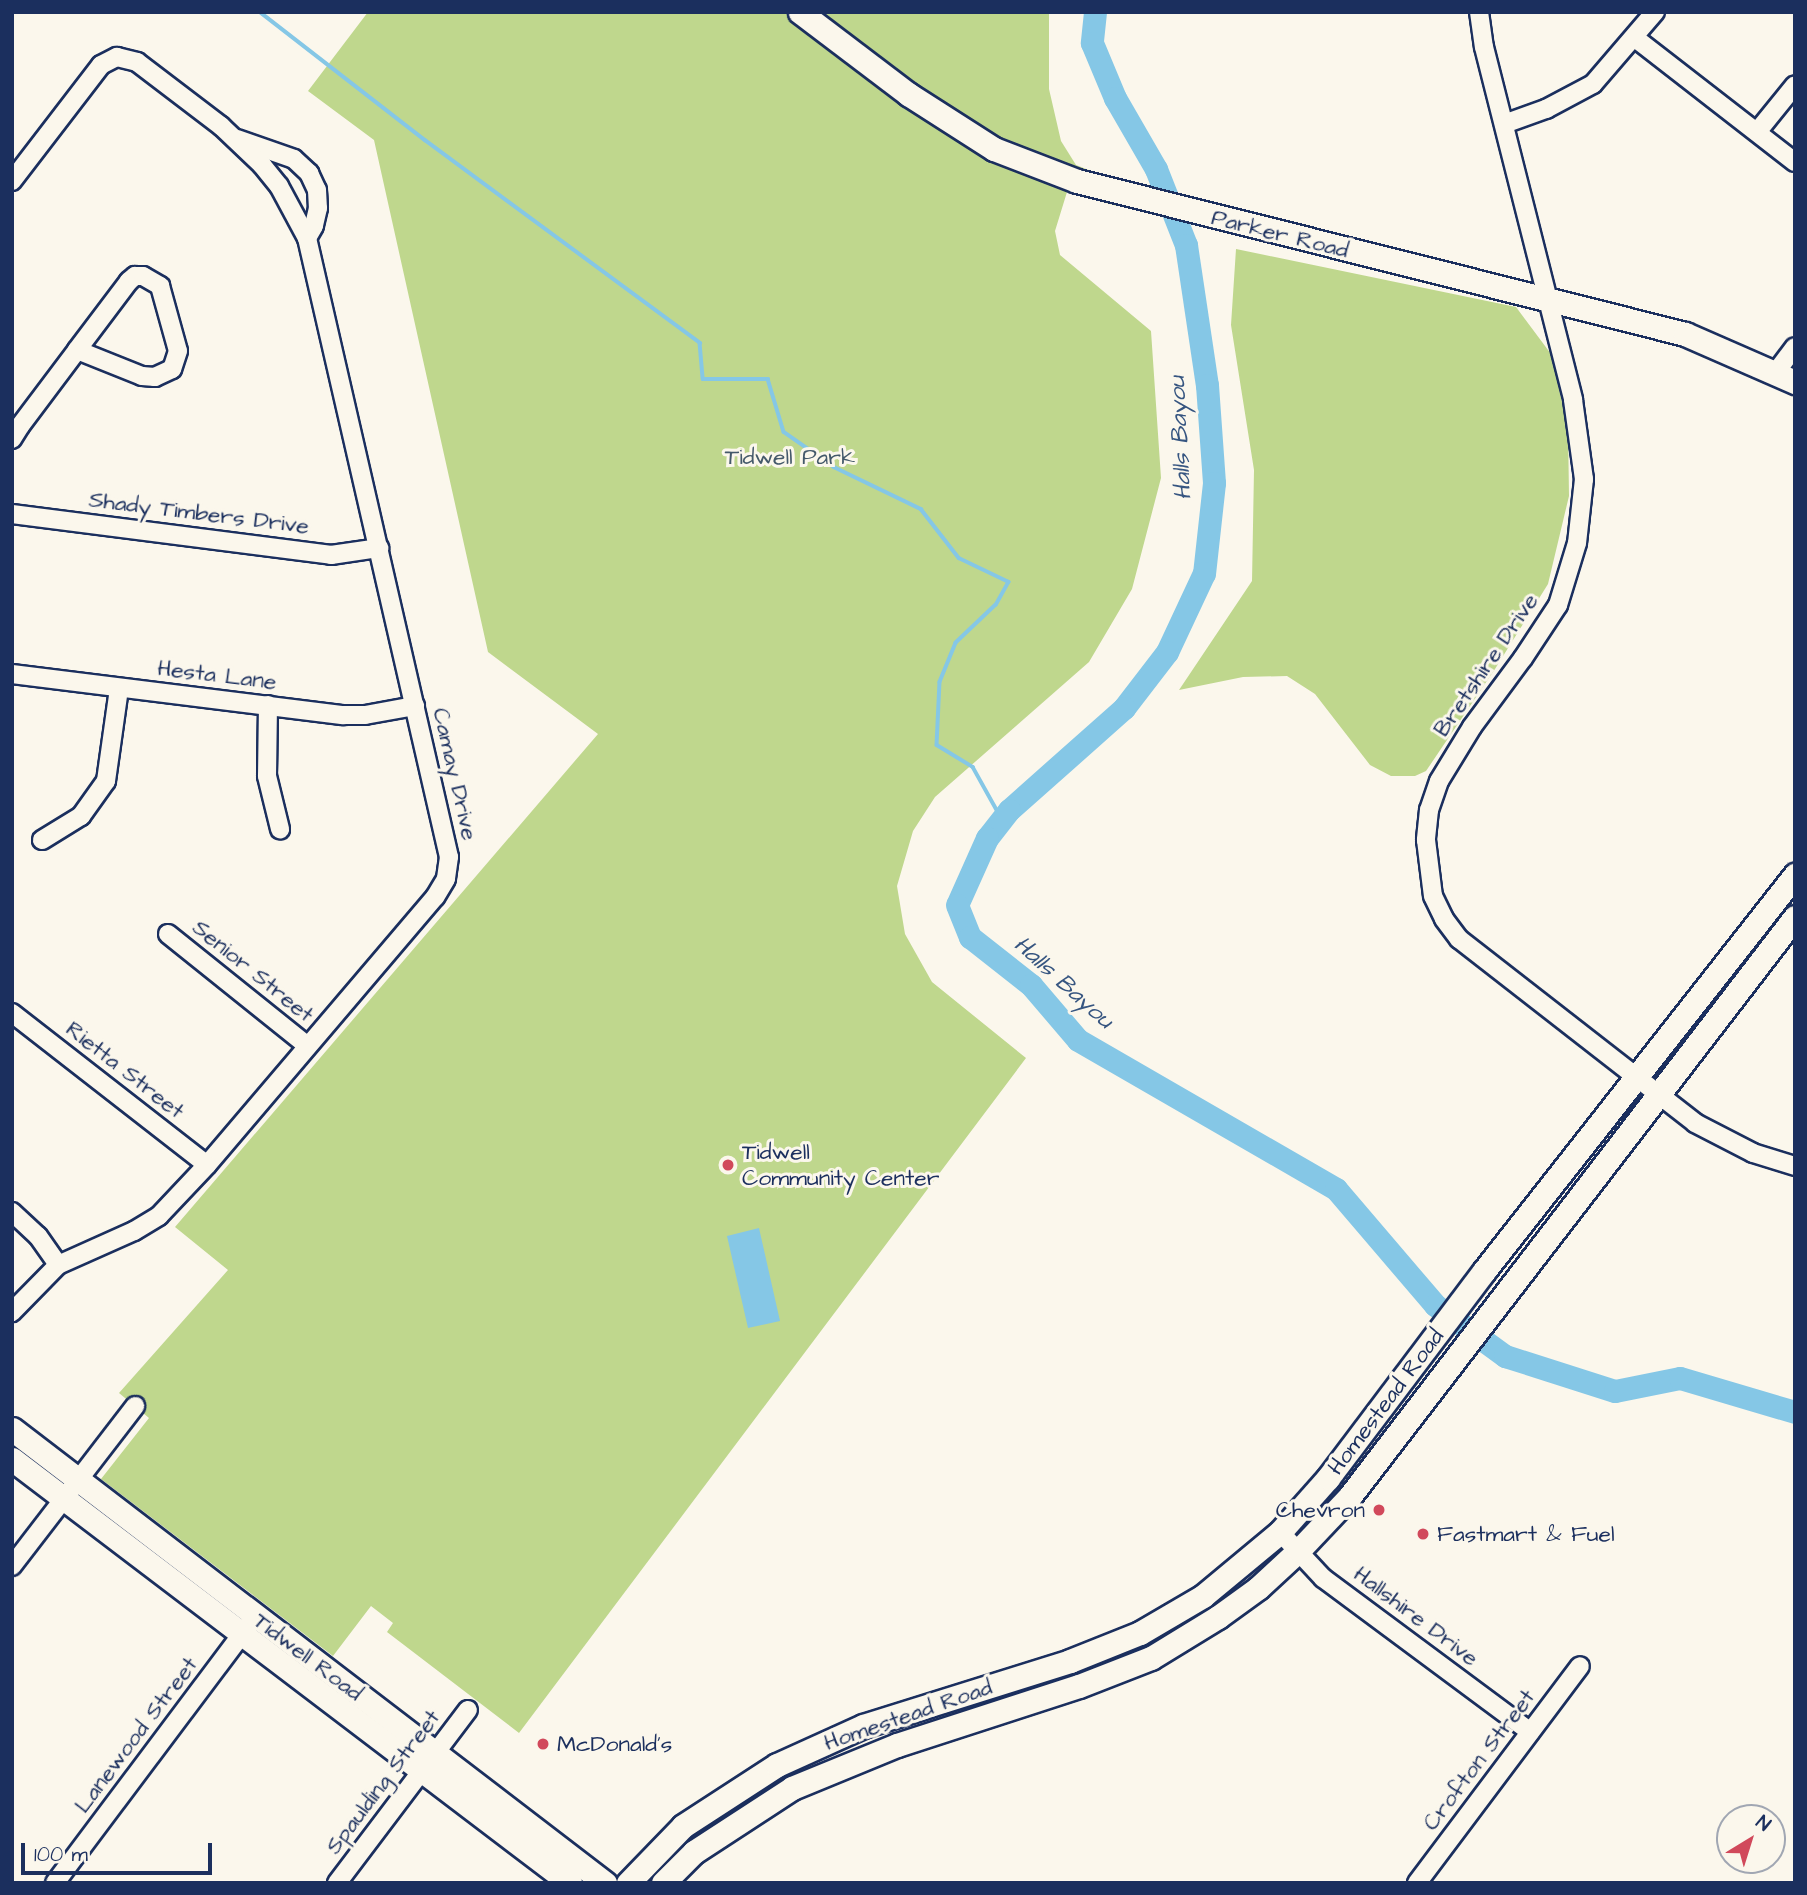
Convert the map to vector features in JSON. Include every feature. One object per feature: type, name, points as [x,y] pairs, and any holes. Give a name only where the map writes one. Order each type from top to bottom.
[{"type":"main road","name":"Parker Road","points":[[800,12],[908,94],[993,149],[1077,181],[1219,219],[1685,334],[1785,377]]},
{"type":"main road","name":"Homestead Road","points":[[628,1883],[682,1826],[777,1765],[863,1726],[1070,1661],[1140,1633],[1203,1596],[1280,1531],[1328,1478],[1485,1271],[1795,875]]},
{"type":"main road","name":"Homestead Road","points":[[663,1883],[694,1852],[792,1788],[897,1745],[1079,1686],[1151,1658],[1218,1617],[1258,1588],[1299,1550],[1350,1496],[1657,1093],[1795,917]]},
{"type":"main road","points":[[1751,932],[1772,946]]},
{"type":"main road","points":[[1510,1240],[1531,1257]]},
{"type":"main road","points":[[1393,1392],[1417,1408]]},
{"type":"main road","name":"Tidwell Road","points":[[12,1429],[255,1617],[429,1761],[570,1883]]},
{"type":"main road","name":"Tidwell Road","points":[[12,1459],[241,1636],[429,1761],[605,1883]]},
{"type":"main road","points":[[1140,1633],[1151,1658]]},
{"type":"main road","points":[[965,1694],[974,1720]]},
{"type":"street","name":"Bretshire Drive","points":[[1479,12],[1546,298],[1573,400],[1584,479],[1577,543],[1558,605],[1523,659],[1472,727],[1439,781],[1428,820],[1427,871],[1433,896],[1444,919],[1459,939],[1657,1093],[1705,1128],[1753,1153],[1795,1166]]},
{"type":"street","points":[[1504,124],[1546,108],[1593,84],[1655,12]]},
{"type":"street","points":[[1635,38],[1795,162]]},
{"type":"street","name":"Camay Drive","points":[[12,181],[101,65],[117,57],[137,62],[234,138],[279,186],[307,238],[449,857],[446,879],[208,1165],[159,1216],[134,1231],[58,1265],[12,1312]]},
{"type":"street","points":[[1757,132],[1795,85]]},
{"type":"street","name":"Camay Drive","points":[[234,138],[274,149],[294,159],[309,173],[317,190],[318,208],[314,226],[307,238]]},
{"type":"street","points":[[12,439],[77,350],[135,276],[143,276],[160,286],[178,351],[172,369],[155,377],[142,376],[77,350]]},
{"type":"street","points":[[1785,377],[1795,347]]},
{"type":"street","name":"Shady Timbers Drive","points":[[12,514],[331,555],[379,548]]},
{"type":"street","name":"Hesta Lane","points":[[12,674],[365,715],[415,706]]},
{"type":"street","points":[[42,840],[81,816],[106,781],[119,688]]},
{"type":"street","points":[[268,705],[267,776],[280,830]]},
{"type":"street","name":"Senior Street","points":[[168,934],[307,1046]]},
{"type":"street","name":"Rietta Street","points":[[12,1013],[208,1165]]},
{"type":"street","points":[[12,1212],[38,1236],[58,1265]]},
{"type":"street","points":[[12,1566],[135,1406]]},
{"type":"street","name":"Hallshire Drive","points":[[1280,1531],[1323,1578],[1530,1732]]},
{"type":"street","name":"Lanewood Street","points":[[55,1883],[255,1617]]},
{"type":"street","name":"Crofton Street","points":[[1417,1883],[1580,1666]]},
{"type":"street","name":"Spaulding Street","points":[[337,1883],[468,1710]]},
{"type":"green space","name":"Tidwell Park","points":[[368,12],[1049,12],[1049,89],[1061,141],[1076,165],[1119,182],[1117,206],[1067,192],[1055,231],[1060,255],[1151,331],[1161,478],[1132,589],[1089,662],[935,797],[913,831],[897,886],[905,934],[932,982],[1026,1058],[519,1733],[387,1632],[393,1623],[371,1606],[333,1656],[101,1479],[149,1418],[119,1393],[228,1270],[175,1227],[598,734],[488,652],[374,140],[308,91]]},
{"type":"green space","points":[[1236,249],[1516,307],[1551,354],[1568,428],[1569,496],[1548,584],[1426,771],[1415,776],[1391,776],[1370,765],[1315,694],[1287,676],[1243,677],[1179,690],[1252,581],[1254,470],[1231,325]]},
{"type":"water","points":[[759,1228],[780,1321],[748,1328],[727,1236]]},
{"type":"waterway","points":[[260,12],[425,140],[700,343],[703,379],[768,379],[784,432],[834,467],[921,509],[959,558],[1009,582],[996,605],[956,643],[940,682],[937,745],[973,767],[1002,819]]},
{"type":"waterway","name":"Halls Bayou","points":[[1095,12],[1092,43],[1115,98],[1156,169],[1186,245],[1207,385],[1214,483],[1204,573],[1167,652],[1124,708],[1009,810],[987,838],[957,905],[970,937],[1031,985],[1078,1040],[1336,1189],[1435,1305],[1505,1356],[1615,1391],[1680,1378],[1795,1412]]},
{"type":"place","name":"Tidwell Community Center","points":[[728,1165]]},
{"type":"place","name":"Chevron","points":[[1379,1510]]},
{"type":"place","name":"Fastmart & Fuel","points":[[1423,1534]]},
{"type":"place","name":"McDonald's","points":[[543,1744]]}]
